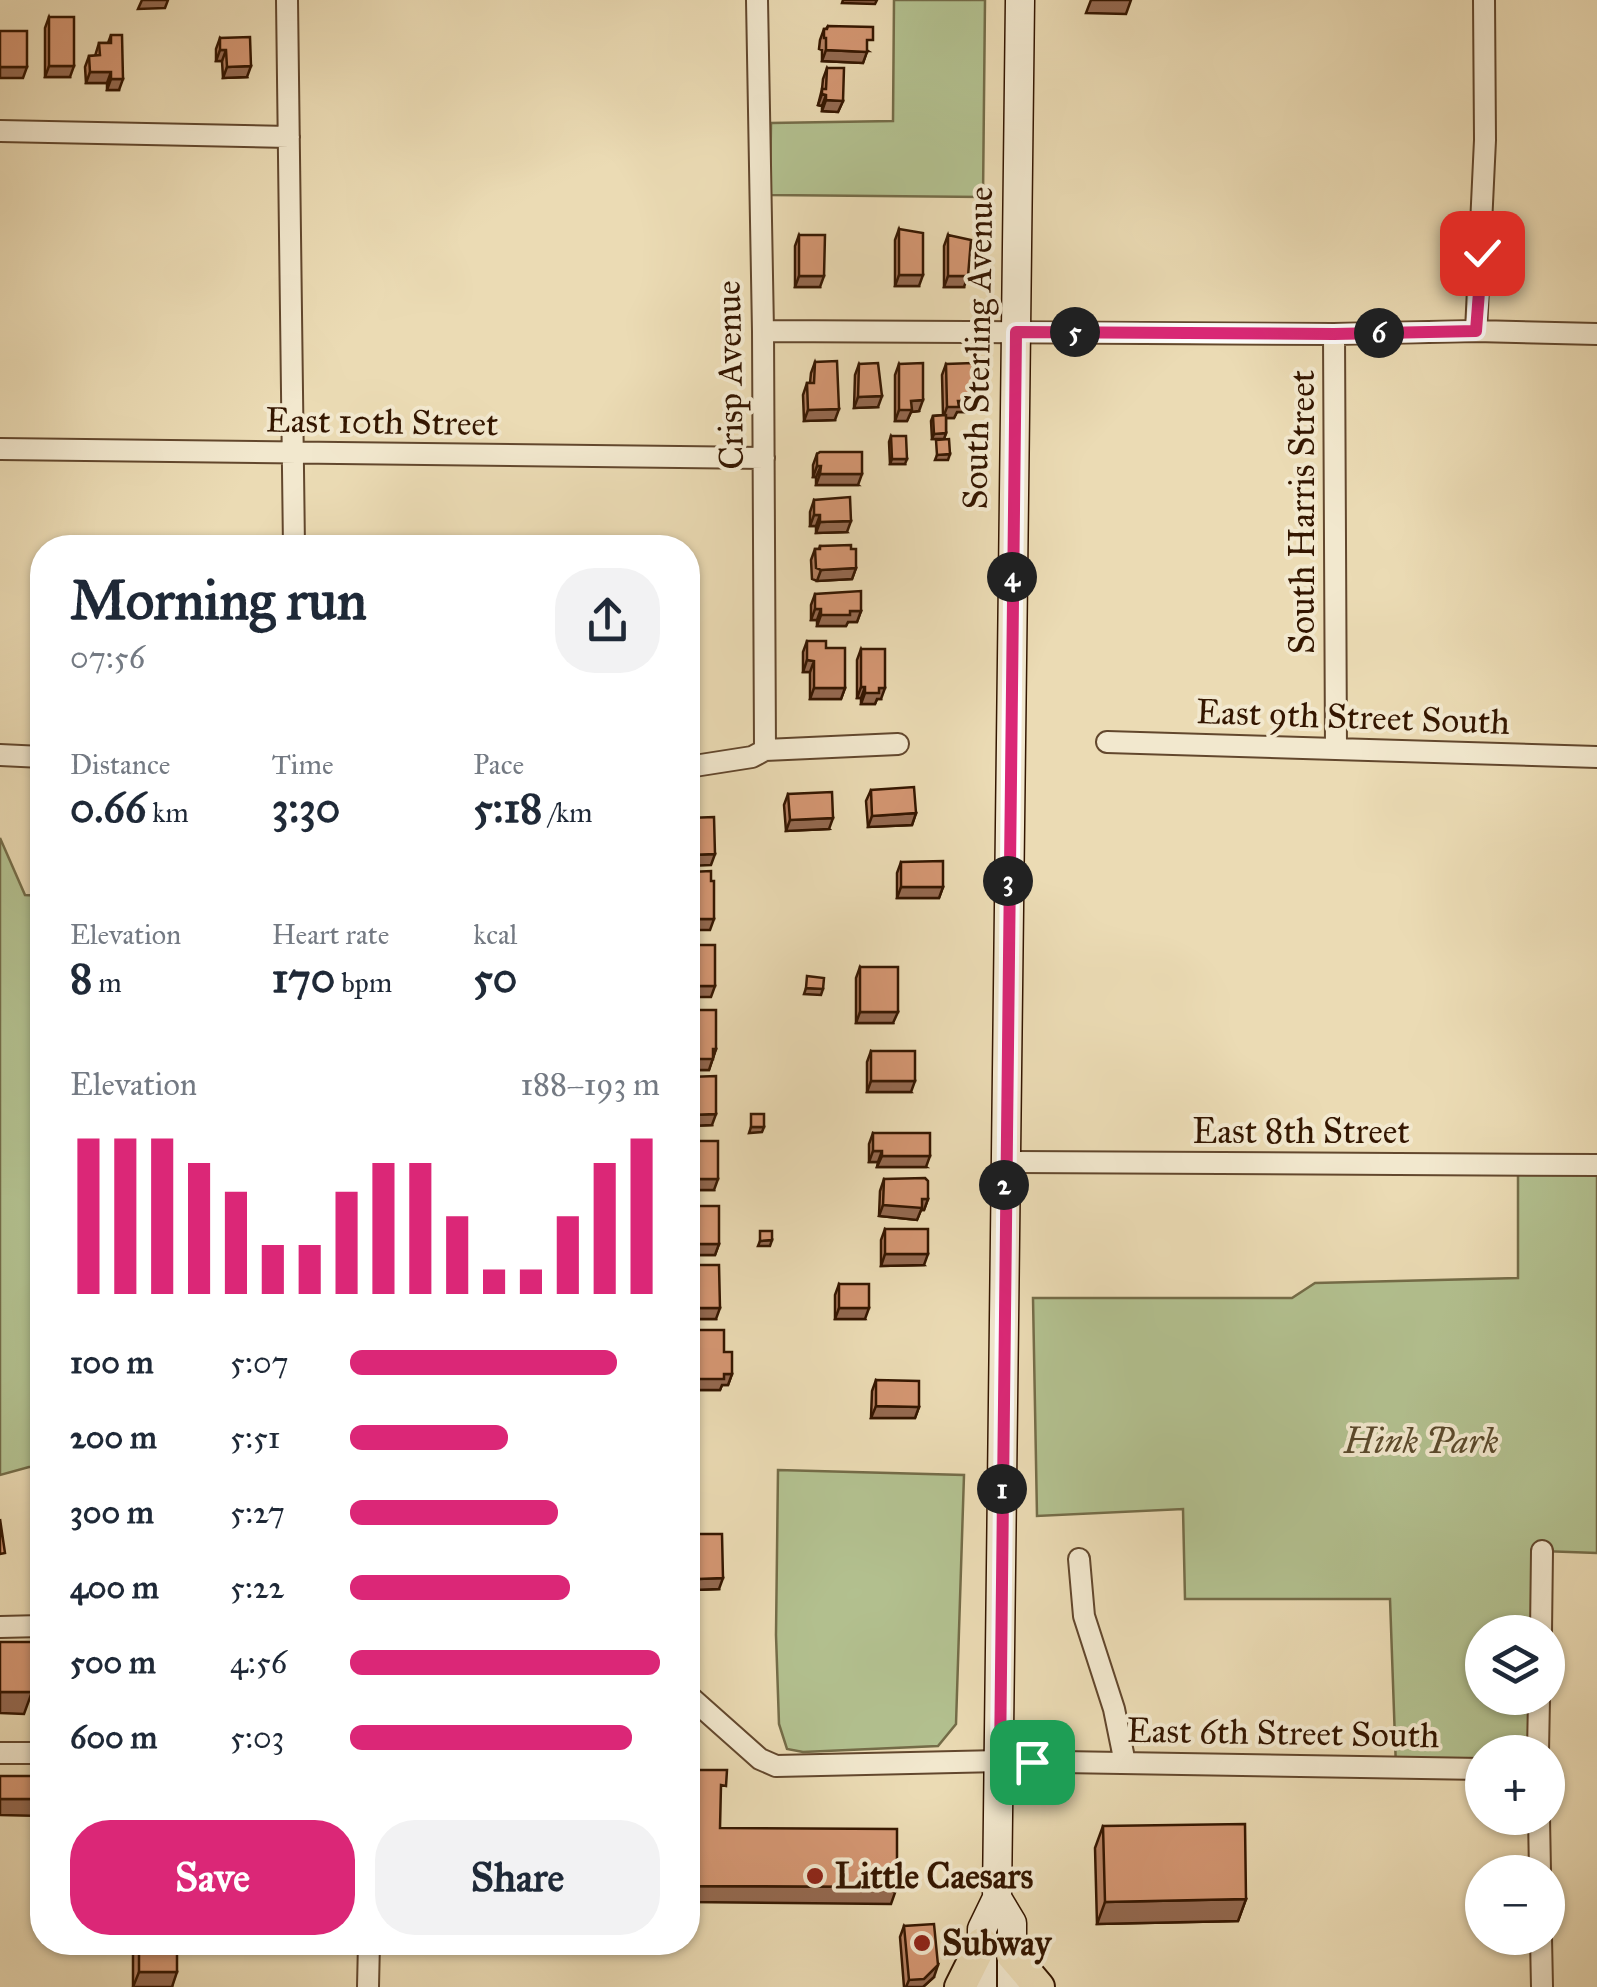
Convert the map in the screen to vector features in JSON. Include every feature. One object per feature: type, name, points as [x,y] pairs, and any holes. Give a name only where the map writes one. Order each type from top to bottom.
[{"type":"main road","name":"South Sterling Avenue","points":[[982,1987],[982,1928],[997,1898],[1000,1761],[1020,0]]},
{"type":"main road","name":"South Sterling Avenue","points":[[997,1898],[1012,1923],[1012,1987]]},
{"type":"main road","points":[[960,1987],[982,1943]]},
{"type":"main road","points":[[1012,1955],[1039,1987]]},
{"type":"street","points":[[287,0],[294,535]]},
{"type":"street","name":"Crisp Avenue","points":[[757,0],[766,750]]},
{"type":"street","points":[[1476,331],[1485,140],[1484,0]]},
{"type":"street","points":[[0,131],[289,138]]},
{"type":"street","points":[[763,331],[1597,334]]},
{"type":"street","name":"South Harris Street","points":[[1334,334],[1336,748]]},
{"type":"street","name":"East 10th Street","points":[[0,449],[764,458]]},
{"type":"street","name":"East 9th Street South","points":[[1107,742],[1597,757]]},
{"type":"street","points":[[700,765],[752,758],[766,750],[898,744]]},
{"type":"street","points":[[0,755],[30,757]]},
{"type":"street","name":"East 8th Street","points":[[1004,1162],[1597,1165]]},
{"type":"street","points":[[1540,1615],[1542,1551]]},
{"type":"street","points":[[1079,1559],[1084,1616],[1114,1710],[1125,1764]]},
{"type":"street","points":[[0,1627],[30,1626]]},
{"type":"street","name":"East 6th Street South","points":[[700,1706],[760,1759],[776,1766],[1000,1761],[1465,1769]]},
{"type":"street","points":[[0,1754],[30,1753]]},
{"type":"street","points":[[368,1987],[369,1955]]},
{"type":"street","points":[[1541,1955],[1542,1987]]},
{"type":"green space","points":[[894,0],[985,0],[983,197],[770,195],[771,123],[893,121]]},
{"type":"green space","points":[[0,838],[25,895],[30,895],[30,1467],[0,1475]]},
{"type":"green space","name":"Hink Park","points":[[1518,1165],[1597,1170],[1597,1553],[1542,1551],[1541,1615],[1465,1615],[1465,1715],[1539,1715],[1538,1735],[1465,1735],[1465,1769],[1396,1768],[1390,1599],[1185,1599],[1183,1509],[1037,1516],[1033,1298],[1292,1298],[1315,1283],[1518,1278]]},
{"type":"green space","points":[[778,1470],[964,1475],[956,1724],[938,1746],[803,1752],[787,1749],[779,1724],[776,1635]]},
{"type":"building","points":[[49,17],[74,17],[74,66],[49,66]]},
{"type":"building","points":[[873,27],[873,40],[867,40],[867,52],[826,50],[824,29]]},
{"type":"building","points":[[0,31],[27,31],[27,67],[0,67]]},
{"type":"building","points":[[111,35],[122,35],[123,79],[111,79],[111,72],[90,72],[89,56],[100,55],[99,43],[111,43]]},
{"type":"building","points":[[250,37],[251,66],[227,67],[226,50],[220,50],[220,38]]},
{"type":"building","points":[[827,68],[844,68],[843,101],[826,100],[822,94]]},
{"type":"building","points":[[899,229],[923,233],[923,275],[899,275]]},
{"type":"building","points":[[799,235],[825,235],[824,276],[799,276]]},
{"type":"building","points":[[948,235],[971,240],[968,276],[948,276]]},
{"type":"building","points":[[837,361],[839,409],[808,410],[807,383],[814,383],[815,362]]},
{"type":"building","points":[[878,363],[882,396],[858,397],[859,364]]},
{"type":"building","points":[[923,363],[923,400],[911,401],[912,410],[899,410],[899,364]]},
{"type":"building","points":[[973,363],[974,401],[958,401],[959,407],[947,407],[946,364]]},
{"type":"building","points":[[946,415],[946,433],[934,434],[933,416]]},
{"type":"building","points":[[891,436],[906,436],[907,459],[892,459]]},
{"type":"building","points":[[949,439],[950,454],[937,455],[936,440]]},
{"type":"building","points":[[820,452],[862,452],[862,474],[820,474]]},
{"type":"building","points":[[850,497],[851,521],[820,522],[820,515],[814,515],[814,500]]},
{"type":"building","points":[[851,545],[851,549],[856,549],[856,568],[816,568],[815,549]]},
{"type":"building","points":[[861,591],[861,611],[821,615],[821,609],[815,609],[815,594]]},
{"type":"building","points":[[807,641],[826,641],[826,648],[845,648],[845,688],[814,688],[814,661],[807,660]]},
{"type":"building","points":[[861,649],[885,649],[885,688],[879,688],[879,693],[865,693],[865,687],[861,687]]},
{"type":"building","points":[[914,787],[916,813],[872,816],[871,790]]},
{"type":"building","points":[[832,792],[833,818],[790,820],[788,794]]},
{"type":"building","points":[[714,817],[715,854],[700,855],[700,818]]},
{"type":"building","points":[[943,861],[943,887],[901,887],[901,862]]},
{"type":"building","points":[[711,871],[714,881],[714,919],[700,919],[700,872]]},
{"type":"building","points":[[700,945],[715,945],[715,986],[700,986]]},
{"type":"building","points":[[860,967],[898,967],[898,1012],[860,1012]]},
{"type":"building","points":[[807,976],[824,978],[823,989],[806,988]]},
{"type":"building","points":[[700,1010],[716,1010],[713,1059],[700,1059]]},
{"type":"building","points":[[871,1051],[915,1051],[915,1081],[871,1081]]},
{"type":"building","points":[[716,1076],[716,1114],[700,1115],[700,1077]]},
{"type":"building","points":[[751,1114],[764,1114],[764,1127],[751,1127]]},
{"type":"building","points":[[873,1133],[930,1133],[930,1156],[882,1156],[882,1151],[873,1151]]},
{"type":"building","points":[[700,1141],[718,1141],[718,1179],[700,1179]]},
{"type":"building","points":[[925,1178],[928,1199],[922,1199],[922,1208],[883,1205],[884,1179]]},
{"type":"building","points":[[700,1206],[719,1206],[719,1244],[700,1244]]},
{"type":"building","points":[[885,1229],[928,1229],[928,1254],[885,1254]]},
{"type":"building","points":[[760,1231],[772,1231],[772,1240],[760,1241]]},
{"type":"building","points":[[700,1265],[719,1265],[720,1308],[700,1308]]},
{"type":"building","points":[[839,1284],[869,1284],[869,1308],[839,1308]]},
{"type":"building","points":[[700,1330],[724,1330],[724,1352],[732,1352],[732,1374],[724,1374],[724,1379],[700,1379]]},
{"type":"building","points":[[876,1380],[919,1381],[919,1407],[876,1406]]},
{"type":"building","points":[[0,1519],[5,1553],[0,1554]]},
{"type":"building","points":[[700,1534],[722,1534],[723,1578],[700,1579]]},
{"type":"building","points":[[0,1642],[30,1642],[30,1692],[0,1692]]},
{"type":"building","points":[[700,1770],[727,1770],[726,1786],[721,1785],[720,1828],[897,1829],[897,1887],[700,1886]]},
{"type":"building","points":[[0,1776],[30,1776],[30,1799],[0,1799]]},
{"type":"building","points":[[1245,1824],[1246,1899],[1105,1902],[1103,1826]]},
{"type":"building","points":[[934,1924],[938,1965],[924,1979],[909,1980],[904,1926]]},
{"type":"building","points":[[139,1955],[177,1955],[177,1972],[139,1972]]},
{"type":"place","name":"Little Caesars","points":[[815,1876]]},
{"type":"place","name":"Subway","points":[[922,1943]]},
{"type":"route","points":[[1032,1762],[1000,1761],[1016,332],[1476,331],[1482,253]]}]
